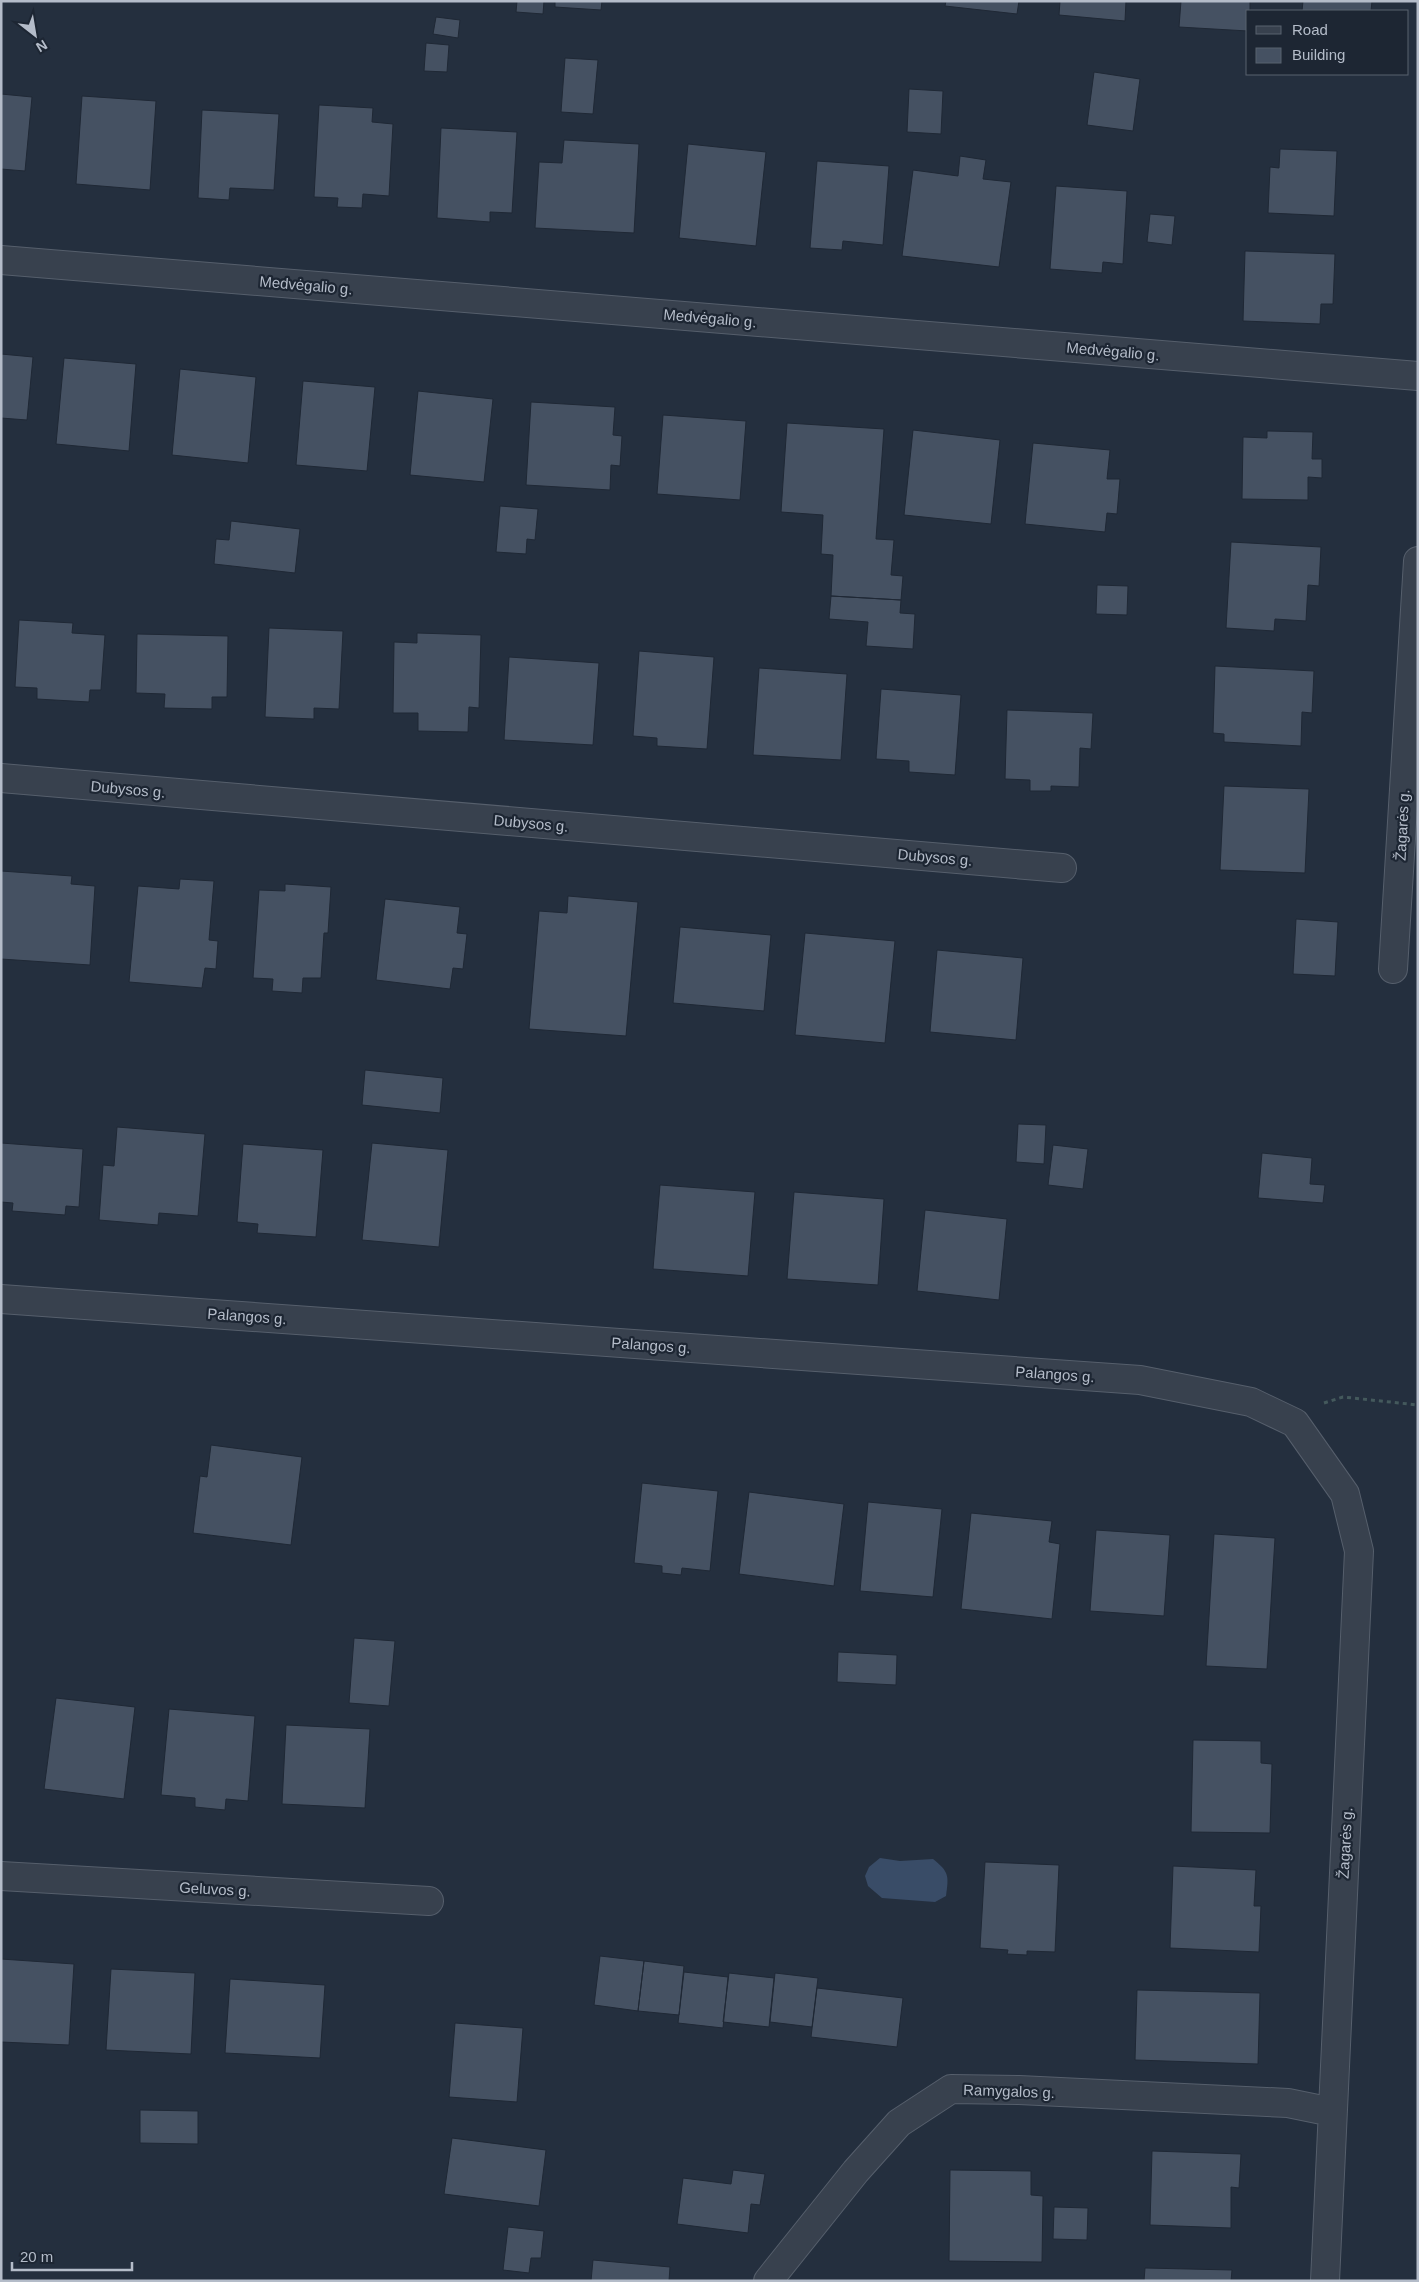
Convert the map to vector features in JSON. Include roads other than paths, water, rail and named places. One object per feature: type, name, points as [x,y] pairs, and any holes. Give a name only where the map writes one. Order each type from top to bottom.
[{"type":"street","name":"Medvėgalio g.","points":[[1,260],[1418,376]]},
{"type":"street","name":"Žagarės g.","points":[[1393,968],[1418,561]]},
{"type":"street","name":"Dubysos g.","points":[[1,778],[1062,868]]},
{"type":"street","name":"Palangos g.","points":[[1,1299],[1140,1380],[1251,1402],[1295,1422]]},
{"type":"street","name":"Žagarės g.","points":[[1295,1422],[1345,1494],[1358,1550],[1325,2281]]},
{"type":"street","name":"Geluvos g.","points":[[1,1876],[429,1902]]},
{"type":"street","name":"Ramygalos g.","points":[[768,2281],[856,2171],[899,2123],[951,2089],[1019,2090],[1288,2103],[1332,2112]]},
{"type":"water","points":[[880,1858],[900,1861],[933,1859],[947,1874],[946,1896],[935,1902],[882,1898],[868,1886],[865,1876],[869,1867]]}]
